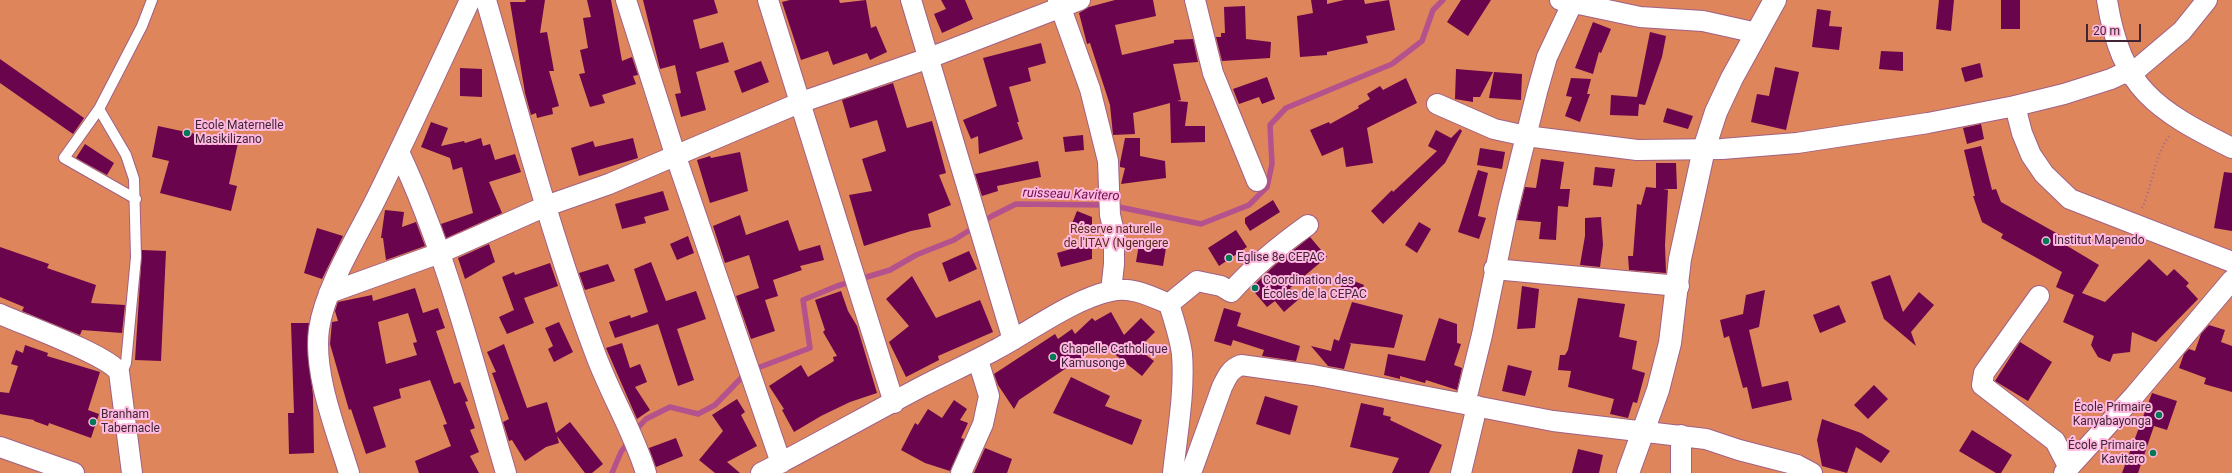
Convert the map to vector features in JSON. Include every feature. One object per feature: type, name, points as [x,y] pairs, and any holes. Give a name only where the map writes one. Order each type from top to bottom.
[{"type":"street","points":[[349,473],[323,385],[318,348],[319,328],[329,293],[399,152],[470,0]]},
{"type":"street","points":[[486,0],[546,206],[595,354],[638,448],[646,473]]},
{"type":"street","points":[[626,0],[675,154],[781,463]]},
{"type":"street","points":[[768,0],[894,403]]},
{"type":"street","points":[[911,0],[1013,340]]},
{"type":"street","points":[[329,293],[440,253],[546,206],[609,184],[675,154],[799,103],[929,58],[1059,3],[1080,0]]},
{"type":"street","points":[[1194,0],[1212,73],[1257,181]]},
{"type":"street","points":[[1628,473],[1660,384],[1670,343],[1678,286],[1680,259],[1704,149],[1720,105],[1775,0]]},
{"type":"street","points":[[2107,0],[2121,57],[2129,73],[2148,95],[2170,114],[2186,125],[2232,148]]},
{"type":"street","points":[[1437,104],[1494,129],[1526,136],[1637,150],[1722,149],[1797,143],[1928,123],[2015,106],[2064,94],[2129,73],[2182,31],[2207,0]]},
{"type":"street","points":[[1461,473],[1482,335],[1494,269],[1526,136],[1547,57],[1565,2],[1640,16],[1703,21],[1757,33]]},
{"type":"street","points":[[1059,3],[1090,89],[1108,161],[1110,215],[1114,240],[1114,264],[1111,290]]},
{"type":"street","points":[[2015,106],[2031,156],[2057,189],[2070,199],[2135,226],[2232,262]]},
{"type":"street","points":[[399,152],[419,194],[440,253],[506,473]]},
{"type":"street","points":[[1169,304],[1197,281],[1221,286],[1231,292],[1280,245],[1308,225]]},
{"type":"street","points":[[1494,269],[1678,286]]},
{"type":"street","points":[[2039,296],[1984,373],[1982,385],[2056,441],[2066,470],[2134,396],[2232,280]]},
{"type":"street","points":[[761,473],[894,403],[921,387],[978,360],[1052,316],[1111,290],[1127,290],[1142,293],[1169,304]]},
{"type":"street","points":[[1169,304],[1182,354],[1182,379],[1173,473]]},
{"type":"street","points":[[0,314],[79,348],[114,365],[119,372],[132,473]]},
{"type":"street","points":[[961,473],[983,424],[989,396],[978,360]]},
{"type":"street","points":[[1191,473],[1222,387],[1228,374],[1241,364],[1313,375],[1553,421],[1595,425],[1642,433],[1681,435],[1706,439],[1739,450],[1797,465],[1812,473]]},
{"type":"street","points":[[1681,435],[1681,473]]},
{"type":"street","points":[[0,447],[74,473]]},
{"type":"lane","points":[[136,199],[64,158],[99,110],[142,26],[152,0]]},
{"type":"lane","points":[[99,110],[126,156],[134,179],[136,199],[136,257],[127,348],[123,370],[119,372]]},
{"type":"path","points":[[2135,226],[2150,190],[2163,144],[2171,133],[2173,123],[2170,114]]},
{"type":"green space","name":"Réserve naturelle de l'ITAV (Ngengere","points":[[0,0],[2232,0],[2232,473],[0,473]]},
{"type":"building","points":[[526,0],[545,0],[540,33],[547,32],[554,71],[549,71],[559,106],[552,108],[553,114],[537,118],[536,113],[531,115],[525,93],[510,2],[525,2]]},
{"type":"building","points":[[587,0],[611,0],[622,61],[632,57],[638,75],[633,76],[636,84],[602,95],[605,103],[590,107],[579,74],[585,73],[580,50],[588,48],[583,18],[591,17]]},
{"type":"building","points":[[643,0],[714,0],[718,13],[693,20],[700,49],[723,42],[729,62],[696,72],[706,110],[681,117],[675,94],[681,93],[675,65],[660,69]]},
{"type":"building","points":[[790,0],[839,0],[840,3],[866,0],[871,28],[876,26],[887,52],[870,60],[867,53],[833,65],[828,51],[801,60],[782,2]]},
{"type":"building","points":[[941,0],[965,0],[973,19],[942,33],[934,14],[946,9]]},
{"type":"building","points":[[1115,0],[1153,0],[1156,16],[1115,25],[1122,55],[1174,43],[1174,40],[1193,39],[1198,62],[1173,64],[1181,100],[1177,101],[1188,102],[1185,126],[1205,126],[1205,142],[1171,143],[1170,103],[1133,113],[1135,134],[1113,135],[1110,105],[1090,43],[1087,44],[1079,13],[1089,7]]},
{"type":"building","points":[[1311,0],[1327,0],[1327,4],[1344,0],[1364,0],[1365,4],[1389,0],[1395,30],[1366,36],[1368,43],[1327,52],[1327,55],[1300,57],[1297,16],[1313,13]]},
{"type":"building","points":[[1461,0],[1491,0],[1468,36],[1447,22]]},
{"type":"building","points":[[1939,0],[1954,0],[1951,31],[1936,29]]},
{"type":"building","points":[[2001,0],[2020,0],[2020,29],[2001,29]]},
{"type":"building","points":[[1245,6],[1246,39],[1271,42],[1270,58],[1222,61],[1216,37],[1221,37],[1221,33],[1225,33],[1224,7]]},
{"type":"building","points":[[1817,9],[1831,11],[1829,26],[1842,27],[1839,50],[1812,47]]},
{"type":"building","points":[[1593,22],[1611,29],[1601,53],[1599,52],[1593,74],[1575,68]]},
{"type":"building","points":[[1650,32],[1666,36],[1662,57],[1645,105],[1639,104],[1638,116],[1610,115],[1611,95],[1637,97]]},
{"type":"building","points":[[1041,43],[1046,63],[1028,68],[1031,81],[1009,87],[1019,122],[1017,122],[1023,139],[979,154],[978,136],[971,139],[963,120],[997,106],[983,58]]},
{"type":"building","points":[[1881,51],[1903,52],[1903,71],[1879,69]]},
{"type":"building","points":[[0,59],[84,118],[73,134],[0,83]]},
{"type":"building","points":[[761,61],[769,82],[742,93],[734,71]]},
{"type":"building","points":[[1980,63],[1983,77],[1965,82],[1961,68]]},
{"type":"building","points":[[1775,67],[1799,72],[1786,130],[1751,122],[1757,94],[1769,96]]},
{"type":"building","points":[[460,68],[482,69],[482,97],[460,96]]},
{"type":"building","points":[[1456,69],[1493,72],[1480,97],[1473,97],[1473,102],[1455,99]]},
{"type":"building","points":[[1494,72],[1522,74],[1521,100],[1489,98]]},
{"type":"building","points":[[1267,77],[1275,99],[1262,104],[1259,97],[1239,104],[1233,89]]},
{"type":"building","points":[[1406,78],[1417,103],[1367,128],[1373,163],[1346,167],[1343,147],[1322,156],[1310,130],[1329,122],[1330,124],[1359,108],[1358,106],[1370,99],[1367,94],[1380,86],[1383,90]]},
{"type":"building","points":[[1571,78],[1591,79],[1587,94],[1590,94],[1580,122],[1565,116],[1572,97],[1566,96]]},
{"type":"building","points":[[893,83],[907,128],[932,121],[946,173],[939,175],[951,205],[928,214],[931,227],[911,231],[864,246],[849,195],[872,191],[862,159],[886,151],[877,120],[850,128],[842,100]]},
{"type":"building","points":[[1667,108],[1693,116],[1688,129],[1663,122]]},
{"type":"building","points":[[431,122],[448,128],[441,146],[464,141],[465,143],[481,138],[483,146],[490,144],[495,160],[515,154],[521,172],[489,182],[502,213],[446,238],[441,224],[473,213],[462,167],[453,170],[450,158],[421,147]]},
{"type":"building","points":[[1981,124],[1984,139],[1967,144],[1963,128]]},
{"type":"building","points":[[158,126],[238,143],[229,184],[237,186],[231,211],[160,193],[169,161],[152,157]]},
{"type":"building","points":[[1460,129],[1462,131],[1445,163],[1383,224],[1371,211],[1392,190],[1393,192],[1437,151],[1428,146],[1436,130],[1451,138]]},
{"type":"building","points":[[1083,135],[1084,150],[1065,152],[1063,137]]},
{"type":"building","points":[[633,138],[638,158],[579,176],[571,148],[593,141],[595,147]]},
{"type":"building","points":[[1125,138],[1140,138],[1140,156],[1165,161],[1166,178],[1121,184],[1125,168],[1120,167],[1120,163]]},
{"type":"building","points":[[85,144],[114,163],[107,175],[76,158]]},
{"type":"building","points":[[1981,146],[1992,190],[1996,189],[2001,202],[2067,239],[2064,244],[2099,265],[2082,293],[2105,302],[2149,259],[2167,276],[2174,269],[2189,283],[2186,286],[2198,299],[2156,342],[2132,332],[2130,352],[2113,354],[2110,362],[2098,357],[2091,345],[2094,336],[2063,322],[2074,295],[2056,287],[2062,272],[2001,238],[2003,234],[1982,222],[1973,196],[1975,196],[1964,150]]},
{"type":"building","points":[[1480,148],[1505,152],[1502,169],[1477,165]]},
{"type":"building","points":[[740,152],[748,191],[710,203],[697,160],[710,156],[711,158]]},
{"type":"building","points":[[1541,159],[1564,162],[1560,189],[1570,189],[1568,207],[1558,206],[1556,240],[1539,239],[1541,222],[1517,220],[1525,187],[1536,188]]},
{"type":"building","points":[[1038,161],[1041,177],[997,186],[998,191],[982,196],[975,174]]},
{"type":"building","points":[[1656,163],[1676,163],[1677,189],[1663,189],[1668,190],[1665,245],[1666,273],[1629,270],[1628,256],[1633,256],[1637,204],[1641,205],[1646,187],[1656,188]]},
{"type":"building","points":[[1595,167],[1615,169],[1612,187],[1593,185]]},
{"type":"building","points":[[1478,170],[1488,173],[1478,216],[1486,218],[1479,239],[1458,232]]},
{"type":"building","points":[[2224,172],[2232,173],[2232,231],[2214,228]]},
{"type":"building","points":[[663,191],[669,210],[644,217],[646,223],[622,229],[615,204]]},
{"type":"building","points":[[1273,200],[1280,212],[1250,231],[1245,223],[1245,218]]},
{"type":"building","points":[[385,210],[404,212],[402,227],[416,222],[425,246],[386,260],[383,238],[381,238]]},
{"type":"building","points":[[1077,211],[1092,217],[1092,234],[1071,226]]},
{"type":"building","points":[[740,215],[746,235],[788,220],[799,251],[820,245],[824,260],[800,266],[802,270],[773,280],[778,296],[765,300],[775,331],[751,339],[736,296],[759,288],[749,255],[725,263],[713,226]]},
{"type":"building","points":[[1601,217],[1603,245],[1600,267],[1580,265],[1585,236],[1585,218]]},
{"type":"building","points":[[1419,222],[1431,229],[1417,253],[1405,245]]},
{"type":"building","points":[[317,228],[343,236],[322,279],[304,273]]},
{"type":"building","points":[[1236,230],[1247,247],[1219,266],[1208,248]]},
{"type":"building","points":[[688,236],[694,253],[677,260],[670,244]]},
{"type":"building","points":[[1310,237],[1327,257],[1290,288],[1299,299],[1284,312],[1275,301],[1267,307],[1251,288],[1275,265]]},
{"type":"building","points":[[1092,243],[1092,259],[1061,267],[1057,253]]},
{"type":"building","points":[[489,244],[495,262],[465,279],[458,258]]},
{"type":"building","points":[[1139,244],[1166,248],[1163,266],[1136,262]]},
{"type":"building","points":[[0,247],[49,264],[47,268],[96,285],[91,303],[125,305],[122,333],[82,330],[80,335],[22,311],[24,307],[0,297]]},
{"type":"building","points":[[142,250],[166,251],[161,361],[135,360]]},
{"type":"building","points":[[969,251],[977,269],[949,282],[942,263]]},
{"type":"building","points":[[651,262],[666,301],[696,291],[706,319],[677,329],[694,380],[678,386],[658,324],[615,338],[609,322],[630,315],[631,318],[648,312],[634,269]]},
{"type":"building","points":[[550,263],[558,286],[524,298],[534,323],[507,334],[499,317],[514,310],[502,277],[514,272],[515,275]]},
{"type":"building","points":[[608,264],[615,281],[585,290],[579,273]]},
{"type":"building","points":[[1890,275],[1903,312],[1919,292],[1934,305],[1911,332],[1916,346],[1884,319],[1871,282]]},
{"type":"building","points":[[912,276],[936,318],[980,300],[993,332],[938,356],[939,360],[906,377],[889,342],[909,326],[886,299]]},
{"type":"building","points":[[1344,277],[1364,285],[1359,298],[1340,290]]},
{"type":"building","points":[[1522,286],[1539,289],[1535,328],[1517,329]]},
{"type":"building","points":[[415,288],[423,313],[438,308],[445,328],[436,331],[454,384],[460,382],[468,401],[465,402],[475,428],[470,430],[479,452],[470,456],[479,473],[419,473],[415,461],[451,446],[443,425],[447,424],[430,380],[399,389],[401,398],[373,407],[386,447],[366,454],[351,409],[349,410],[330,344],[332,322],[338,321],[335,311],[338,302],[372,295],[373,301]],"holes":[[[408,313],[417,342],[413,343],[417,355],[386,364],[378,322]]]},
{"type":"building","points":[[1765,290],[1759,327],[1749,330],[1762,387],[1788,381],[1792,400],[1752,409],[1747,387],[1743,388],[1729,336],[1724,338],[1720,320],[1743,314],[1746,295]]},
{"type":"building","points":[[841,291],[848,311],[857,326],[877,393],[850,402],[821,416],[794,432],[782,410],[784,409],[769,386],[801,365],[808,377],[834,361],[833,357],[837,356],[823,332],[825,330],[815,300]]},
{"type":"building","points":[[1578,298],[1625,304],[1619,337],[1637,341],[1632,369],[1645,373],[1637,403],[1633,402],[1628,418],[1610,414],[1614,399],[1568,387],[1571,371],[1558,370],[1560,355],[1565,355],[1568,350]]},
{"type":"building","points":[[1352,302],[1403,315],[1394,348],[1349,343],[1351,344],[1344,369],[1328,366],[1311,346],[1331,351],[1334,339],[1339,341]]},
{"type":"building","points":[[1839,305],[1846,322],[1820,333],[1813,315]]},
{"type":"building","points":[[1224,308],[1241,313],[1237,326],[1300,346],[1296,361],[1262,356],[1264,350],[1233,340],[1231,346],[1214,341]]},
{"type":"building","points":[[1111,312],[1124,335],[1141,318],[1155,332],[1138,349],[1154,361],[1142,376],[1102,344],[1019,400],[1014,409],[998,385],[994,374],[1055,334],[1058,339],[1072,329],[1075,334],[1092,318],[1095,321]]},
{"type":"building","points":[[1439,318],[1457,324],[1457,343],[1461,344],[1454,365],[1462,368],[1457,390],[1426,380],[1425,383],[1400,376],[1400,379],[1384,375],[1388,354],[1425,361]]},
{"type":"building","points":[[559,322],[573,352],[554,362],[548,349],[553,346],[545,328]]},
{"type":"building","points":[[291,323],[309,323],[307,347],[313,395],[314,453],[289,454],[288,413],[294,413]]},
{"type":"building","points":[[2209,325],[2225,330],[2221,342],[2232,346],[2232,392],[2204,384],[2206,378],[2179,368],[2184,354],[2189,349],[2195,351],[2201,334]]},
{"type":"building","points":[[2020,342],[2052,362],[2028,401],[1995,381]]},
{"type":"building","points":[[622,343],[630,368],[640,364],[647,382],[635,387],[650,410],[637,419],[606,348]]},
{"type":"building","points":[[504,344],[527,408],[547,402],[556,433],[570,422],[603,464],[592,473],[585,473],[557,436],[559,443],[546,447],[525,461],[512,440],[509,441],[503,422],[509,419],[492,373],[496,372],[487,352]]},
{"type":"building","points":[[25,345],[48,353],[47,356],[100,372],[88,410],[99,414],[91,438],[49,423],[48,426],[34,420],[0,414],[0,392],[9,393],[18,366],[11,364],[16,350],[23,353]]},
{"type":"building","points":[[1508,365],[1532,371],[1525,396],[1502,391]]},
{"type":"building","points":[[1071,377],[1110,396],[1105,406],[1142,420],[1132,445],[1053,413]]},
{"type":"building","points":[[1874,385],[1888,399],[1868,419],[1854,405]]},
{"type":"building","points":[[2152,393],[2177,401],[2167,430],[2154,426],[2138,473],[2122,473]]},
{"type":"building","points":[[1265,396],[1298,406],[1290,435],[1256,424]]},
{"type":"building","points":[[737,399],[745,412],[741,415],[757,446],[727,462],[740,473],[715,473],[699,460],[723,431],[712,415]]},
{"type":"building","points":[[954,400],[967,409],[960,420],[968,423],[961,438],[964,439],[950,471],[925,463],[901,450],[915,423],[918,425],[928,409],[942,418]]},
{"type":"building","points":[[1361,403],[1384,408],[1383,415],[1391,417],[1390,420],[1442,445],[1429,473],[1392,473],[1399,458],[1350,447]]},
{"type":"building","points":[[1822,419],[1861,433],[1890,451],[1881,463],[1856,447],[1847,473],[1822,466],[1817,440]]},
{"type":"building","points":[[1972,430],[2012,455],[2001,473],[1996,473],[1959,451]]},
{"type":"building","points":[[676,438],[683,456],[656,467],[649,448]]},
{"type":"building","points":[[985,448],[1012,459],[1007,473],[974,473]]},
{"type":"building","points":[[1578,449],[1603,455],[1599,473],[1572,473]]},
{"type":"waterway","name":"ruisseau Kavitero","points":[[1114,206],[1201,224],[1249,205],[1267,187],[1272,164],[1270,125],[1286,108],[1392,64],[1422,41],[1433,10],[1443,0]]},
{"type":"waterway","name":"ruisseau Kavitero","points":[[634,432],[646,419],[670,407],[698,414],[715,405],[747,372],[810,348],[803,300],[837,286],[890,270],[916,255],[954,240],[992,216],[1016,204],[1105,205]]},
{"type":"waterway","name":"ruisseau Kavitero","points":[[612,473],[621,452],[629,441]]},
{"type":"place","name":"Ecole Maternelle Masikilizano","points":[[187,133]]},
{"type":"place","name":"Institut Mapendo","points":[[2046,241]]},
{"type":"place","name":"Eglise 8e CEPAC","points":[[1229,258]]},
{"type":"place","name":"Coordination des Écoles de la CEPAC","points":[[1255,288]]},
{"type":"place","name":"Chapelle Catholique Kamusonge","points":[[1053,357]]},
{"type":"place","name":"École Primaire Kanyabayonga","points":[[2159,415]]},
{"type":"place","name":"Branham Tabernacle","points":[[93,422]]},
{"type":"place","name":"École Primaire Kavitero","points":[[2153,453]]}]
